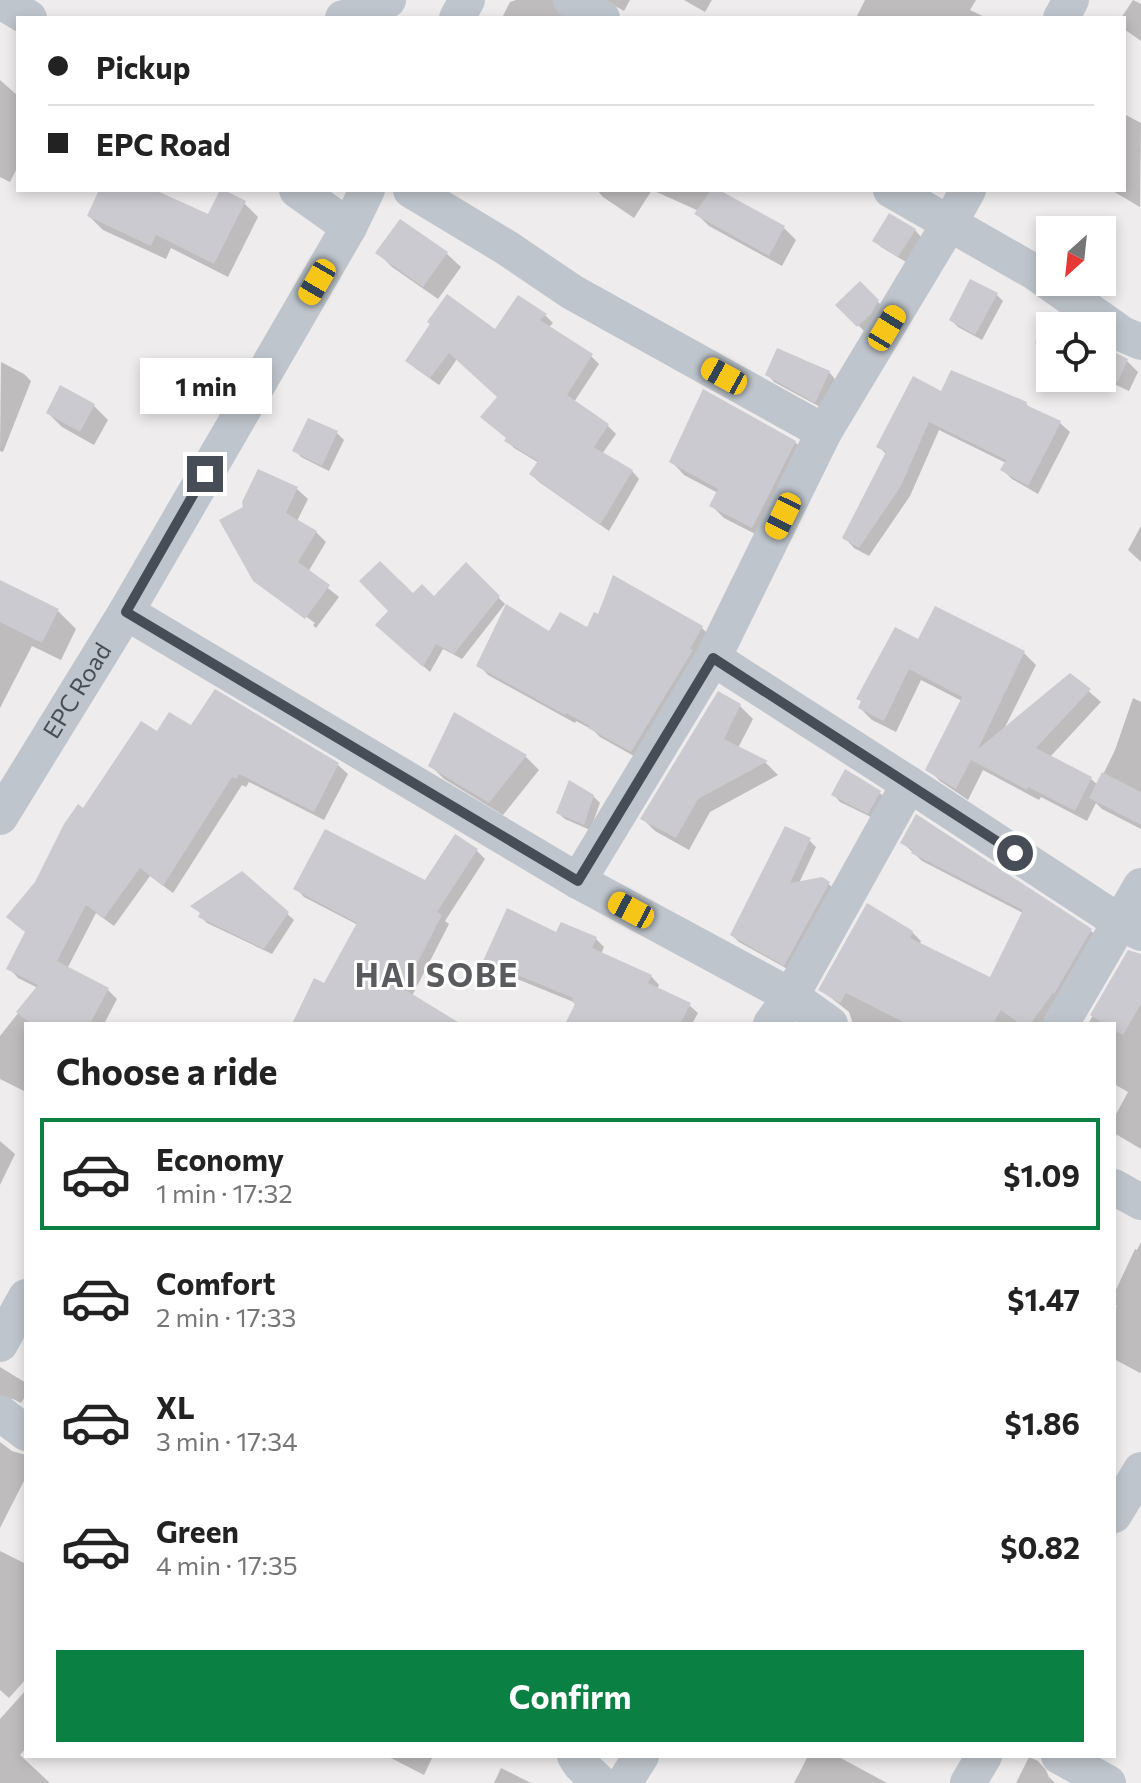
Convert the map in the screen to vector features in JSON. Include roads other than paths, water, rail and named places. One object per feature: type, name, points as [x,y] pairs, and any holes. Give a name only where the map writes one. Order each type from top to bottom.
[{"type":"street","points":[[359,16],[388,0]]},
{"type":"street","points":[[571,0],[599,16]]},
{"type":"street","points":[[0,1],[26,16]]},
{"type":"street","points":[[300,192],[349,227]]},
{"type":"street","name":"EPC Road","points":[[0,817],[126,612],[349,227],[366,192]]},
{"type":"street","points":[[414,192],[572,292],[824,432]]},
{"type":"street","points":[[894,192],[1036,273],[1122,334],[1141,342]]},
{"type":"street","points":[[578,881],[713,658],[824,432],[967,192]]},
{"type":"street","points":[[126,612],[578,881],[781,1010],[823,1022]]},
{"type":"street","points":[[713,658],[1131,928]]},
{"type":"street","points":[[781,1010],[909,784]]},
{"type":"street","points":[[1062,1022],[1131,928],[1141,886]]},
{"type":"street","points":[[1116,1188],[1141,1202]]},
{"type":"street","points":[[0,1344],[24,1301]]},
{"type":"street","points":[[0,1413],[24,1431]]},
{"type":"street","points":[[1116,1512],[1141,1470]]},
{"type":"street","points":[[576,1758],[600,1783]]},
{"type":"street","points":[[624,1783],[640,1758]]},
{"type":"street","points":[[968,1783],[983,1758]]},
{"type":"street","points":[[1063,1758],[1108,1783]]},
{"type":"district","name":"HAI SOBE","points":[[437,976]]}]
